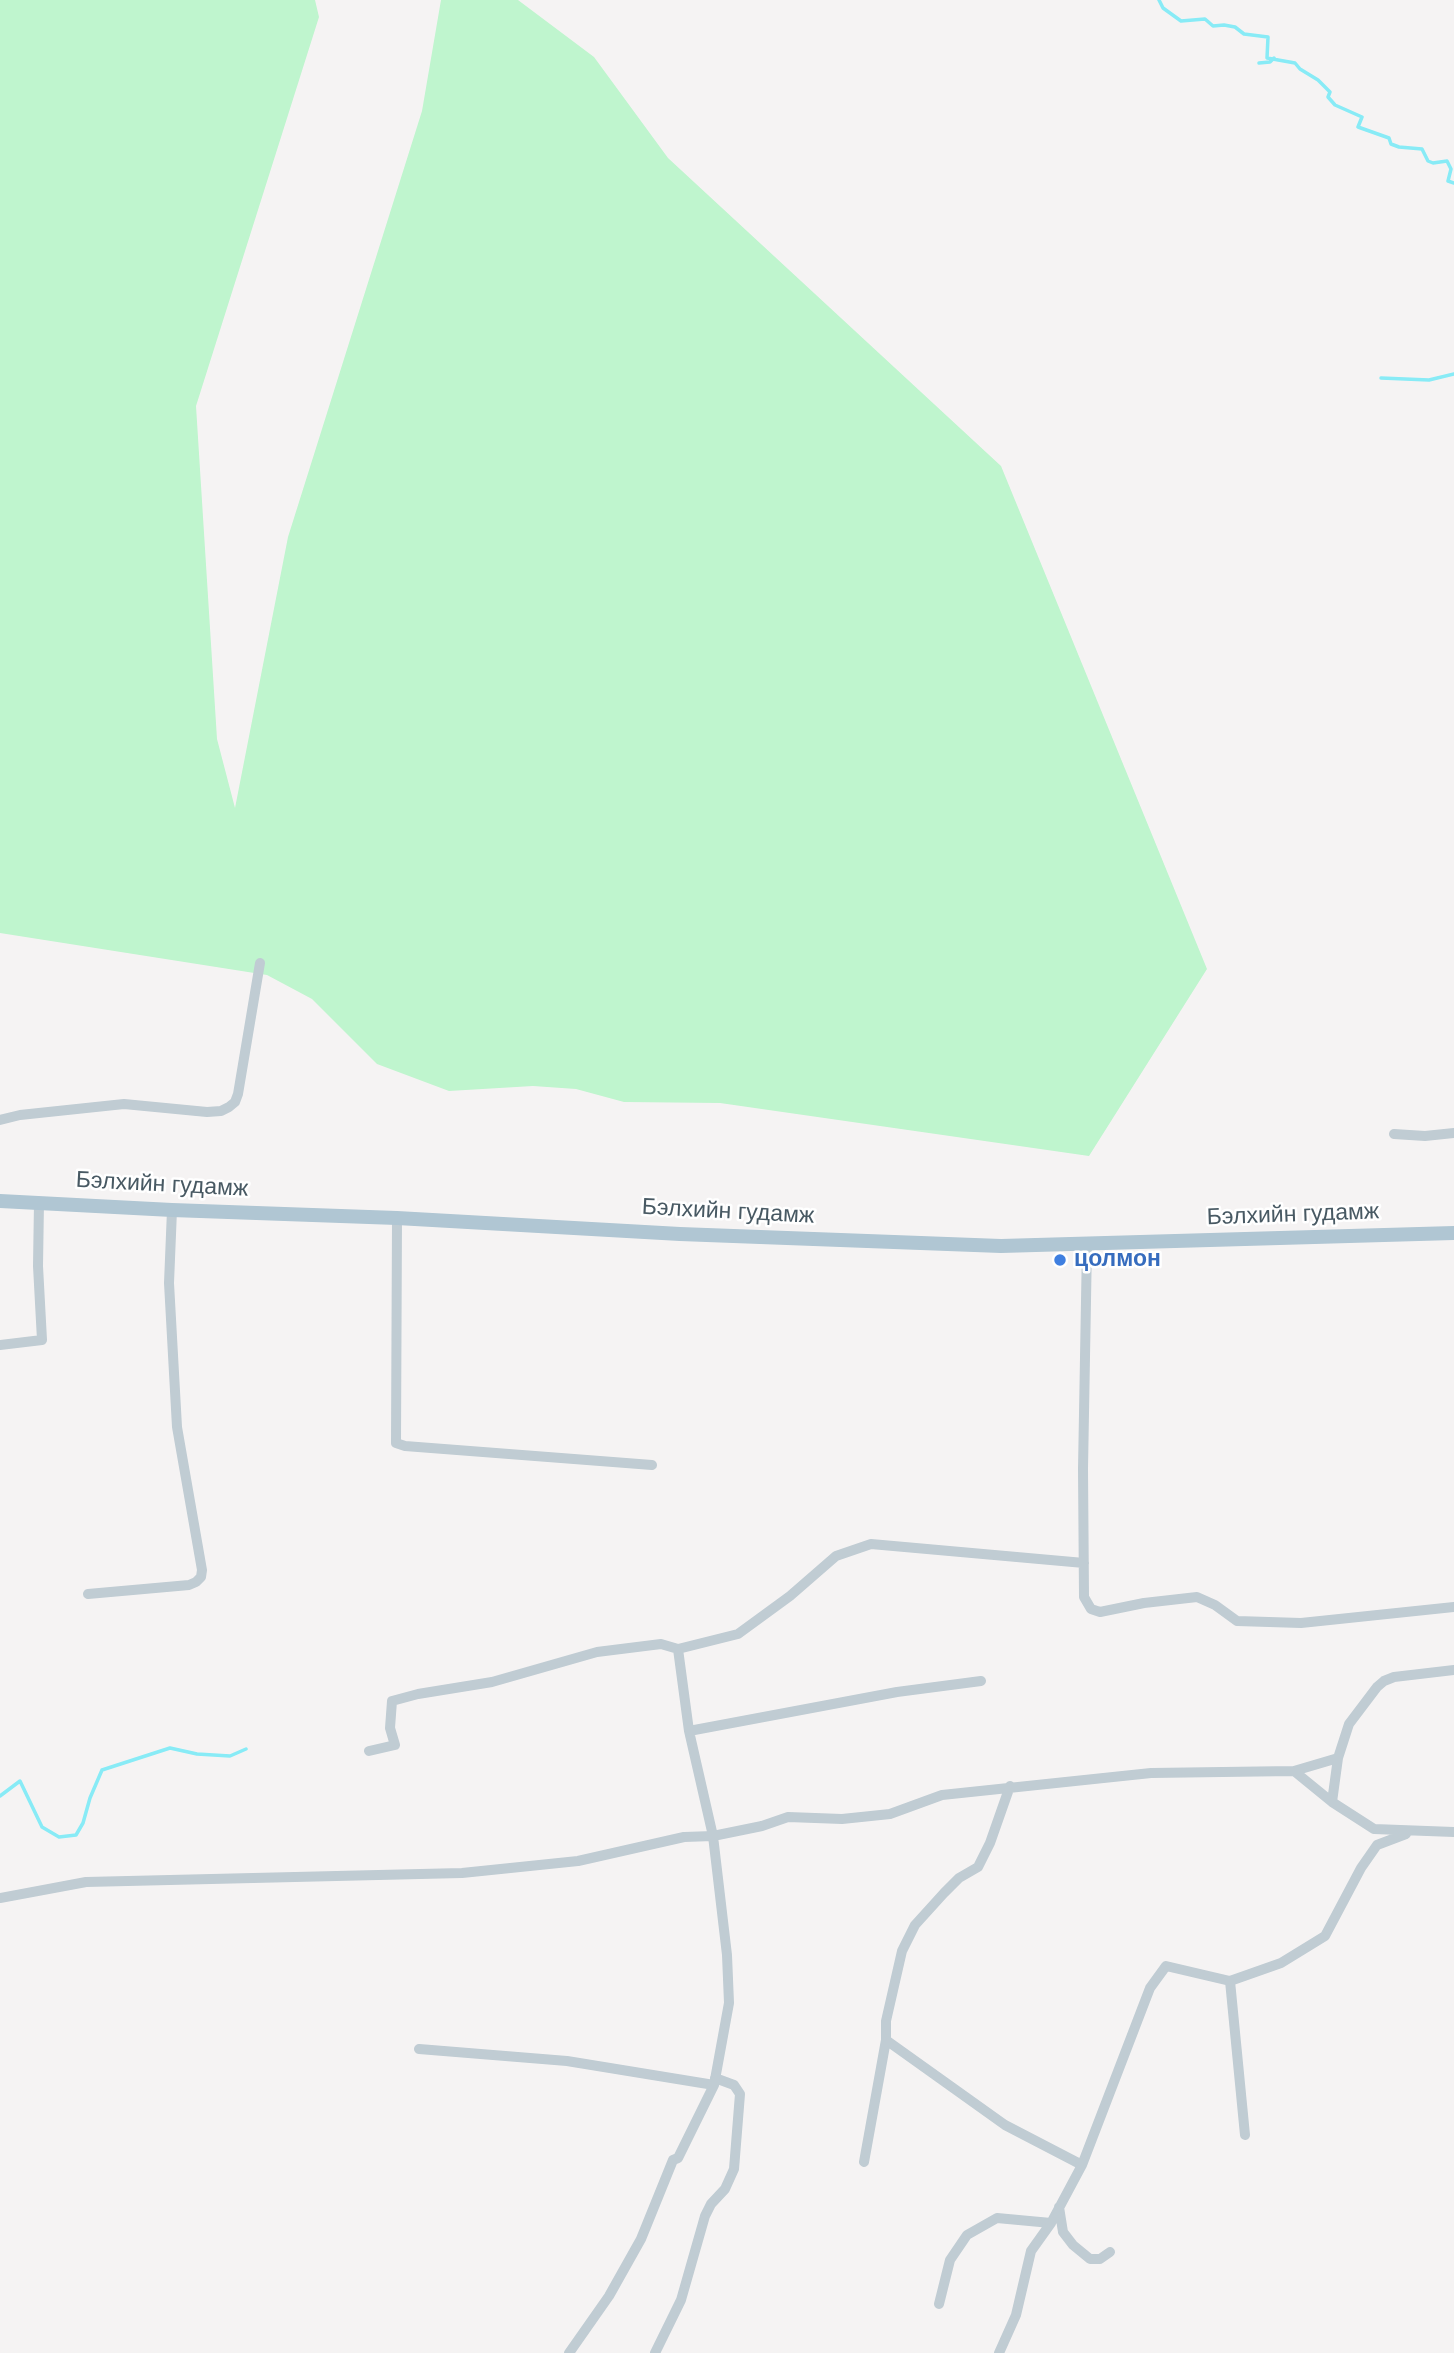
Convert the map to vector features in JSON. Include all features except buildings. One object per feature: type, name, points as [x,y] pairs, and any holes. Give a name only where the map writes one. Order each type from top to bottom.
[{"type":"main road","name":"Бэлхийн гудамж","points":[[0,1201],[1000,1247],[1454,1233]]},
{"type":"street","points":[[0,1120],[20,1115],[124,1104],[207,1112],[221,1111],[229,1107],[238,1094],[260,963]]},
{"type":"street","points":[[1394,1134],[1425,1136],[1454,1133]]},
{"type":"street","points":[[0,1345],[42,1340],[38,1266],[39,1202]]},
{"type":"street","points":[[88,1594],[189,1585],[201,1577],[177,1427],[169,1283],[172,1210]]},
{"type":"street","points":[[397,1218],[396,1443],[405,1446],[652,1465]]},
{"type":"street","points":[[1087,1245],[1084,1597],[1091,1609],[1100,1612],[1144,1603],[1197,1597],[1215,1605],[1237,1621],[1301,1623],[1454,1608]]},
{"type":"street","points":[[369,1751],[395,1745],[390,1728],[392,1701],[492,1682],[597,1652],[661,1644],[678,1649],[738,1634],[790,1596],[836,1556],[871,1545],[1084,1563]]},
{"type":"street","points":[[569,2353],[609,2295],[641,2239],[673,2160],[678,2158],[714,2082],[729,2003],[727,1955],[713,1836],[689,1731],[678,1649]]},
{"type":"street","points":[[1332,1802],[1338,1758],[1349,1724],[1384,1681],[1394,1677],[1454,1670]]},
{"type":"street","points":[[689,1731],[884,1694],[981,1681]]},
{"type":"street","points":[[0,1898],[86,1882],[462,1873],[578,1861],[684,1837],[713,1836],[762,1826],[788,1818],[842,1819],[890,1814],[942,1795],[1151,1773],[1294,1771],[1338,1758]]},
{"type":"street","points":[[1294,1771],[1332,1802],[1374,1829],[1454,1832]]},
{"type":"street","points":[[864,2162],[886,2040],[886,2021],[902,1951],[915,1925],[959,1878],[978,1867],[990,1843],[1010,1786]]},
{"type":"street","points":[[999,2353],[1016,2315],[1031,2251],[1051,2223],[1082,2165],[1150,1988],[1166,1966],[1230,1981],[1281,1963],[1325,1936],[1377,1845],[1410,1832]]},
{"type":"street","points":[[1230,1981],[1245,2134]]},
{"type":"street","points":[[886,2040],[1005,2125],[1082,2165]]},
{"type":"street","points":[[419,2049],[568,2061],[734,2085],[740,2094],[734,2169],[725,2189],[711,2204],[705,2216],[681,2300],[655,2353]]},
{"type":"street","points":[[1059,2207],[1063,2232],[1073,2245],[1090,2259],[1100,2259],[1110,2252]]},
{"type":"street","points":[[939,2304],[950,2260],[967,2235],[997,2218],[1051,2223]]},
{"type":"green space","points":[[0,0],[315,0],[319,17],[196,406],[217,739],[235,808],[288,537],[422,111],[441,0],[518,0],[594,57],[668,158],[1001,466],[1207,969],[1089,1156],[720,1103],[624,1102],[576,1089],[533,1086],[449,1091],[377,1064],[312,999],[267,975],[0,933]]},
{"type":"waterway","points":[[1159,0],[1163,8],[1181,21],[1205,19],[1213,26],[1235,27],[1244,34],[1268,37],[1267,58],[1295,63],[1318,80],[1330,92],[1328,97],[1335,105],[1362,117],[1358,127],[1389,138],[1391,144],[1399,147],[1422,149],[1428,161],[1433,163],[1447,161],[1451,169],[1448,181],[1454,183]]},
{"type":"waterway","points":[[1259,63],[1270,62],[1274,58]]},
{"type":"waterway","points":[[1381,378],[1429,380],[1454,374]]},
{"type":"waterway","points":[[0,1796],[20,1781],[42,1827],[59,1837],[76,1835],[102,1770],[170,1748],[197,1754],[230,1756],[246,1749]]},
{"type":"place","name":"цолмон","points":[[1060,1260]]}]
